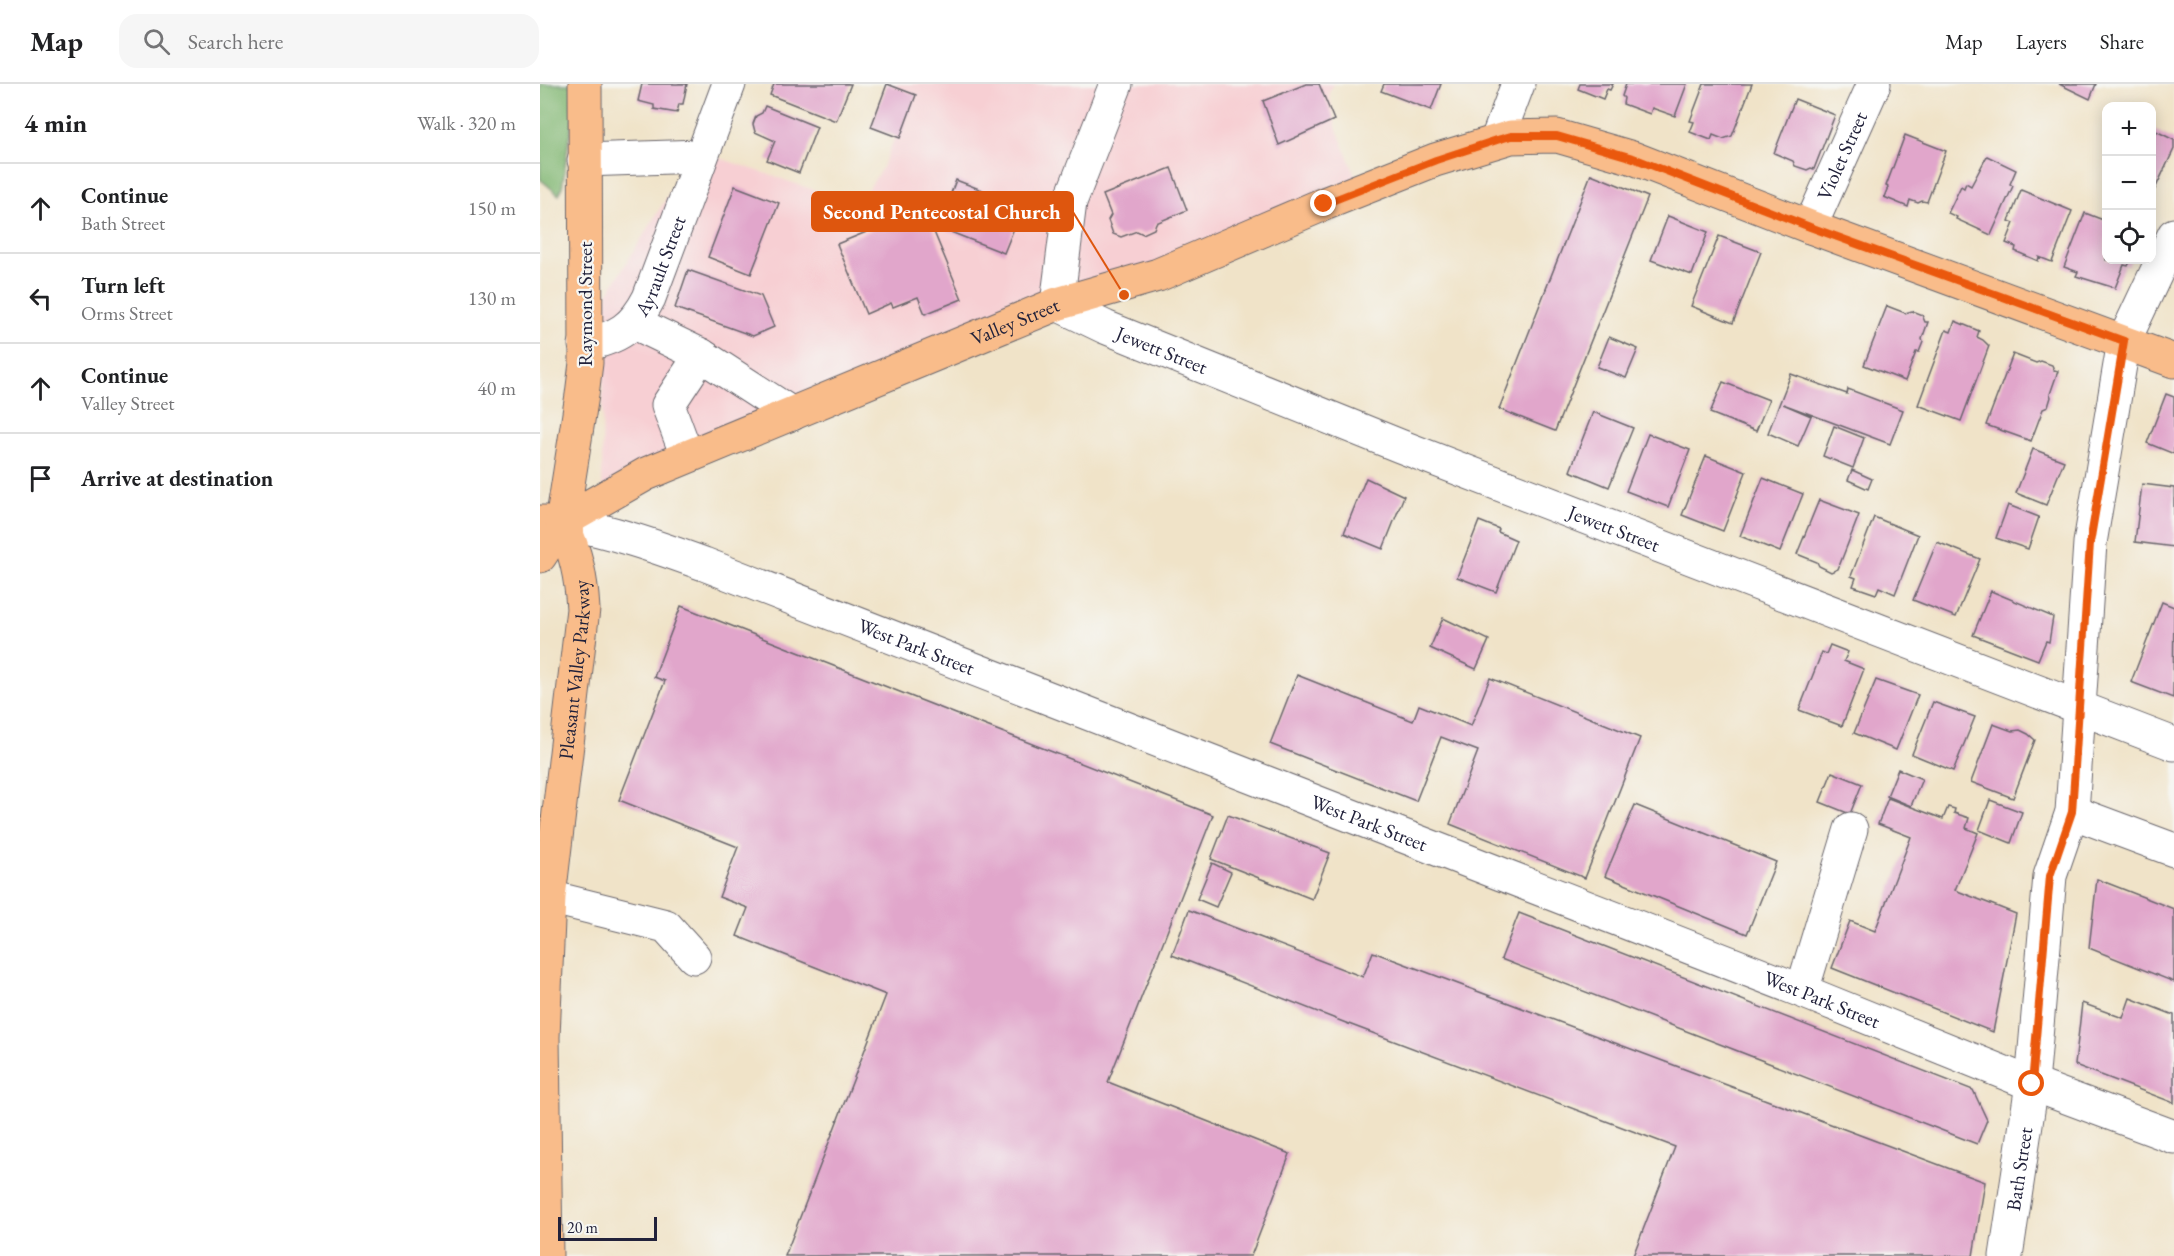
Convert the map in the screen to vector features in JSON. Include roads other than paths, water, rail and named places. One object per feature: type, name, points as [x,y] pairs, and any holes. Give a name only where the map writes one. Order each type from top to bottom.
[{"type":"main road","name":"Raymond Street","points":[[551,522],[582,395],[585,345],[585,84]]},
{"type":"main road","name":"Valley Street","points":[[551,522],[687,456],[1057,304],[1158,275],[1324,204],[1436,160],[1511,136],[1557,136],[1633,158],[1810,227],[2174,361]]},
{"type":"main road","points":[[540,556],[551,522]]},
{"type":"main road","name":"Pleasant Valley Parkway","points":[[544,1253],[545,897],[583,609],[581,580],[575,553],[551,522]]},
{"type":"street","name":"Ayrault Street","points":[[585,345],[611,338],[627,329],[641,315],[729,84]]},
{"type":"street","points":[[1057,304],[1070,202],[1116,84]]},
{"type":"street","points":[[1497,140],[1518,84]]},
{"type":"street","name":"Violet Street","points":[[1810,227],[1874,84]]},
{"type":"street","points":[[584,160],[700,156]]},
{"type":"street","name":"Bath Street","points":[[2006,1256],[2032,1084],[2050,876],[2072,812],[2090,543],[2124,341],[2174,236]]},
{"type":"street","name":"Jewett Street","points":[[1057,304],[1105,327],[1411,450],[2174,744]]},
{"type":"street","points":[[633,322],[701,355],[792,414]]},
{"type":"street","points":[[687,456],[668,405],[701,355]]},
{"type":"street","name":"West Park Street","points":[[551,522],[600,529],[639,540],[704,564],[1802,991],[2032,1084],[2174,1137]]},
{"type":"street","points":[[2072,812],[2174,850]]},
{"type":"street","points":[[1802,991],[1851,829]]},
{"type":"street","points":[[545,897],[666,926],[694,957]]},
{"type":"place","name":"Second Pentecostal Church","points":[[1124,295]]}]
